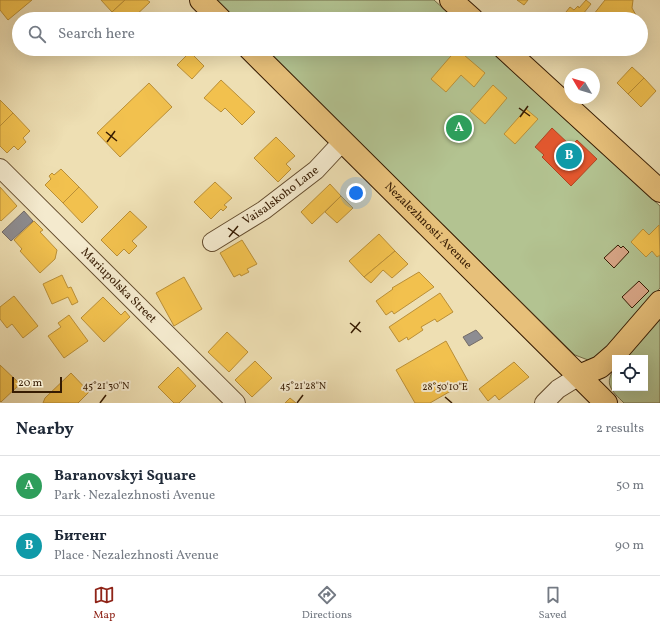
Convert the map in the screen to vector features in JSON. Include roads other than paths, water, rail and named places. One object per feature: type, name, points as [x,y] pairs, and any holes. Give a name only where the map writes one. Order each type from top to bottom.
[{"type":"main road","points":[[201,0],[213,12]]},
{"type":"main road","points":[[451,0],[464,12]]},
{"type":"main road","name":"Nezalezhnosti Avenue","points":[[257,56],[606,403]]},
{"type":"main road","points":[[513,56],[660,191]]},
{"type":"main road","points":[[579,376],[600,367],[615,354],[660,302]]},
{"type":"street","name":"Vaisalskoho Lane","points":[[212,242],[264,210],[316,170],[343,141]]},
{"type":"street","name":"Mariupolska Street","points":[[0,168],[236,403]]},
{"type":"street","points":[[544,403],[558,389],[579,376]]},
{"type":"place","name":"Baranovskyi Square","points":[[459,128]]},
{"type":"place","name":"Битенг","points":[[569,156]]}]
